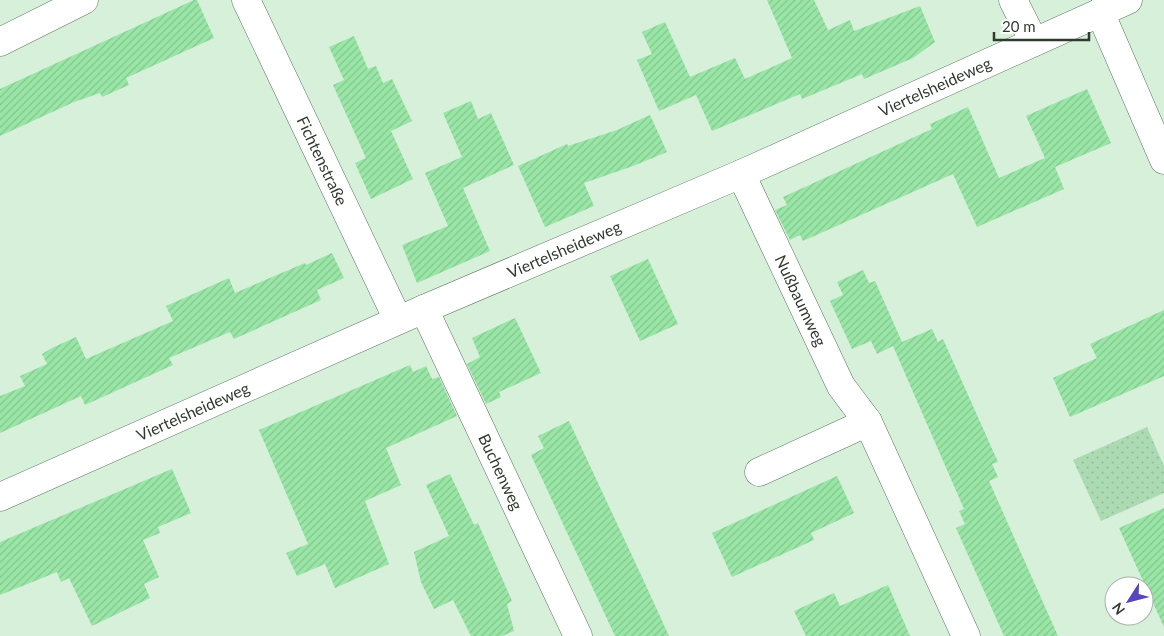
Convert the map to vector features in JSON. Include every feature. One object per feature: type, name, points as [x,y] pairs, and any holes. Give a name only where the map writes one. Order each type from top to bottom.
[{"type":"street","points":[[0,42],[84,0]]},
{"type":"street","name":"Fichtenstraße","points":[[246,0],[398,320]]},
{"type":"street","points":[[1013,0],[1034,42]]},
{"type":"street","name":"Viertelsheideweg","points":[[0,497],[398,320],[741,174],[1128,0]]},
{"type":"street","points":[[1100,12],[1164,160]]},
{"type":"street","name":"Nußbaumweg","points":[[741,174],[841,386],[868,422],[966,636]]},
{"type":"street","name":"Buchenweg","points":[[424,309],[578,636]]},
{"type":"street","points":[[759,472],[868,422]]},
{"type":"green space","points":[[1147,427],[1164,466],[1164,493],[1101,521],[1073,460]]},
{"type":"building","points":[[197,0],[214,38],[126,78],[129,85],[102,97],[100,93],[74,102],[0,136],[0,89]]},
{"type":"building","points":[[767,0],[814,0],[828,30],[850,20],[854,31],[920,6],[935,42],[913,58],[864,79],[862,74],[802,99],[800,94],[712,131],[696,95],[659,111],[637,60],[652,54],[642,32],[665,22],[690,77],[735,58],[745,79],[792,58]]},
{"type":"building","points":[[354,36],[368,69],[376,66],[383,83],[392,79],[412,121],[391,131],[413,179],[371,199],[355,163],[366,158],[333,85],[344,80],[329,47]]},
{"type":"building","points":[[1087,89],[1111,143],[1055,167],[1064,189],[977,227],[953,174],[803,241],[800,235],[790,240],[775,210],[787,205],[783,197],[932,129],[930,124],[968,107],[999,178],[1045,158],[1026,116]]},
{"type":"building","points":[[471,101],[478,119],[491,113],[514,165],[463,188],[490,251],[417,283],[402,245],[448,226],[425,173],[462,157],[443,113]]},
{"type":"building","points":[[650,115],[667,152],[584,183],[594,206],[545,227],[518,166],[567,144],[568,146],[617,130]]},
{"type":"building","points":[[332,253],[344,278],[317,290],[321,300],[234,339],[230,332],[169,358],[173,365],[85,405],[81,396],[0,433],[0,396],[25,386],[20,376],[47,364],[42,354],[52,348],[76,337],[86,359],[173,321],[166,306],[229,278],[235,293]]},
{"type":"building","points":[[648,259],[678,324],[640,341],[610,276]]},
{"type":"building","points":[[863,270],[869,283],[875,281],[902,342],[932,329],[938,342],[943,339],[998,462],[992,464],[998,477],[989,481],[1058,636],[1004,636],[956,528],[965,524],[959,511],[964,509],[893,346],[877,354],[871,341],[852,349],[830,301],[843,295],[837,282]]},
{"type":"building","points":[[1164,310],[1164,376],[1070,417],[1053,378],[1097,358],[1090,344]]},
{"type":"building","points":[[515,318],[541,373],[499,392],[501,397],[486,404],[467,364],[480,357],[472,338]]},
{"type":"building","points":[[410,365],[413,372],[426,366],[432,379],[439,377],[457,416],[386,448],[401,485],[365,501],[389,564],[335,588],[325,564],[297,576],[286,553],[308,544],[259,430]]},
{"type":"building","points":[[569,421],[669,636],[615,636],[531,455],[544,448],[538,436]]},
{"type":"building","points":[[172,469],[191,513],[158,527],[160,533],[143,540],[159,577],[144,584],[150,598],[92,626],[69,578],[61,582],[57,572],[0,595],[0,542]]},
{"type":"building","points":[[450,474],[474,525],[478,523],[512,601],[507,604],[514,631],[502,636],[471,636],[453,600],[434,609],[421,582],[414,552],[449,536],[426,485]]},
{"type":"building","points":[[837,476],[854,513],[811,533],[814,540],[732,577],[712,533]]},
{"type":"building","points":[[1164,508],[1164,627],[1154,605],[1154,576],[1141,576],[1119,528]]},
{"type":"building","points":[[888,585],[910,636],[806,636],[794,611],[834,593],[840,606]]}]
